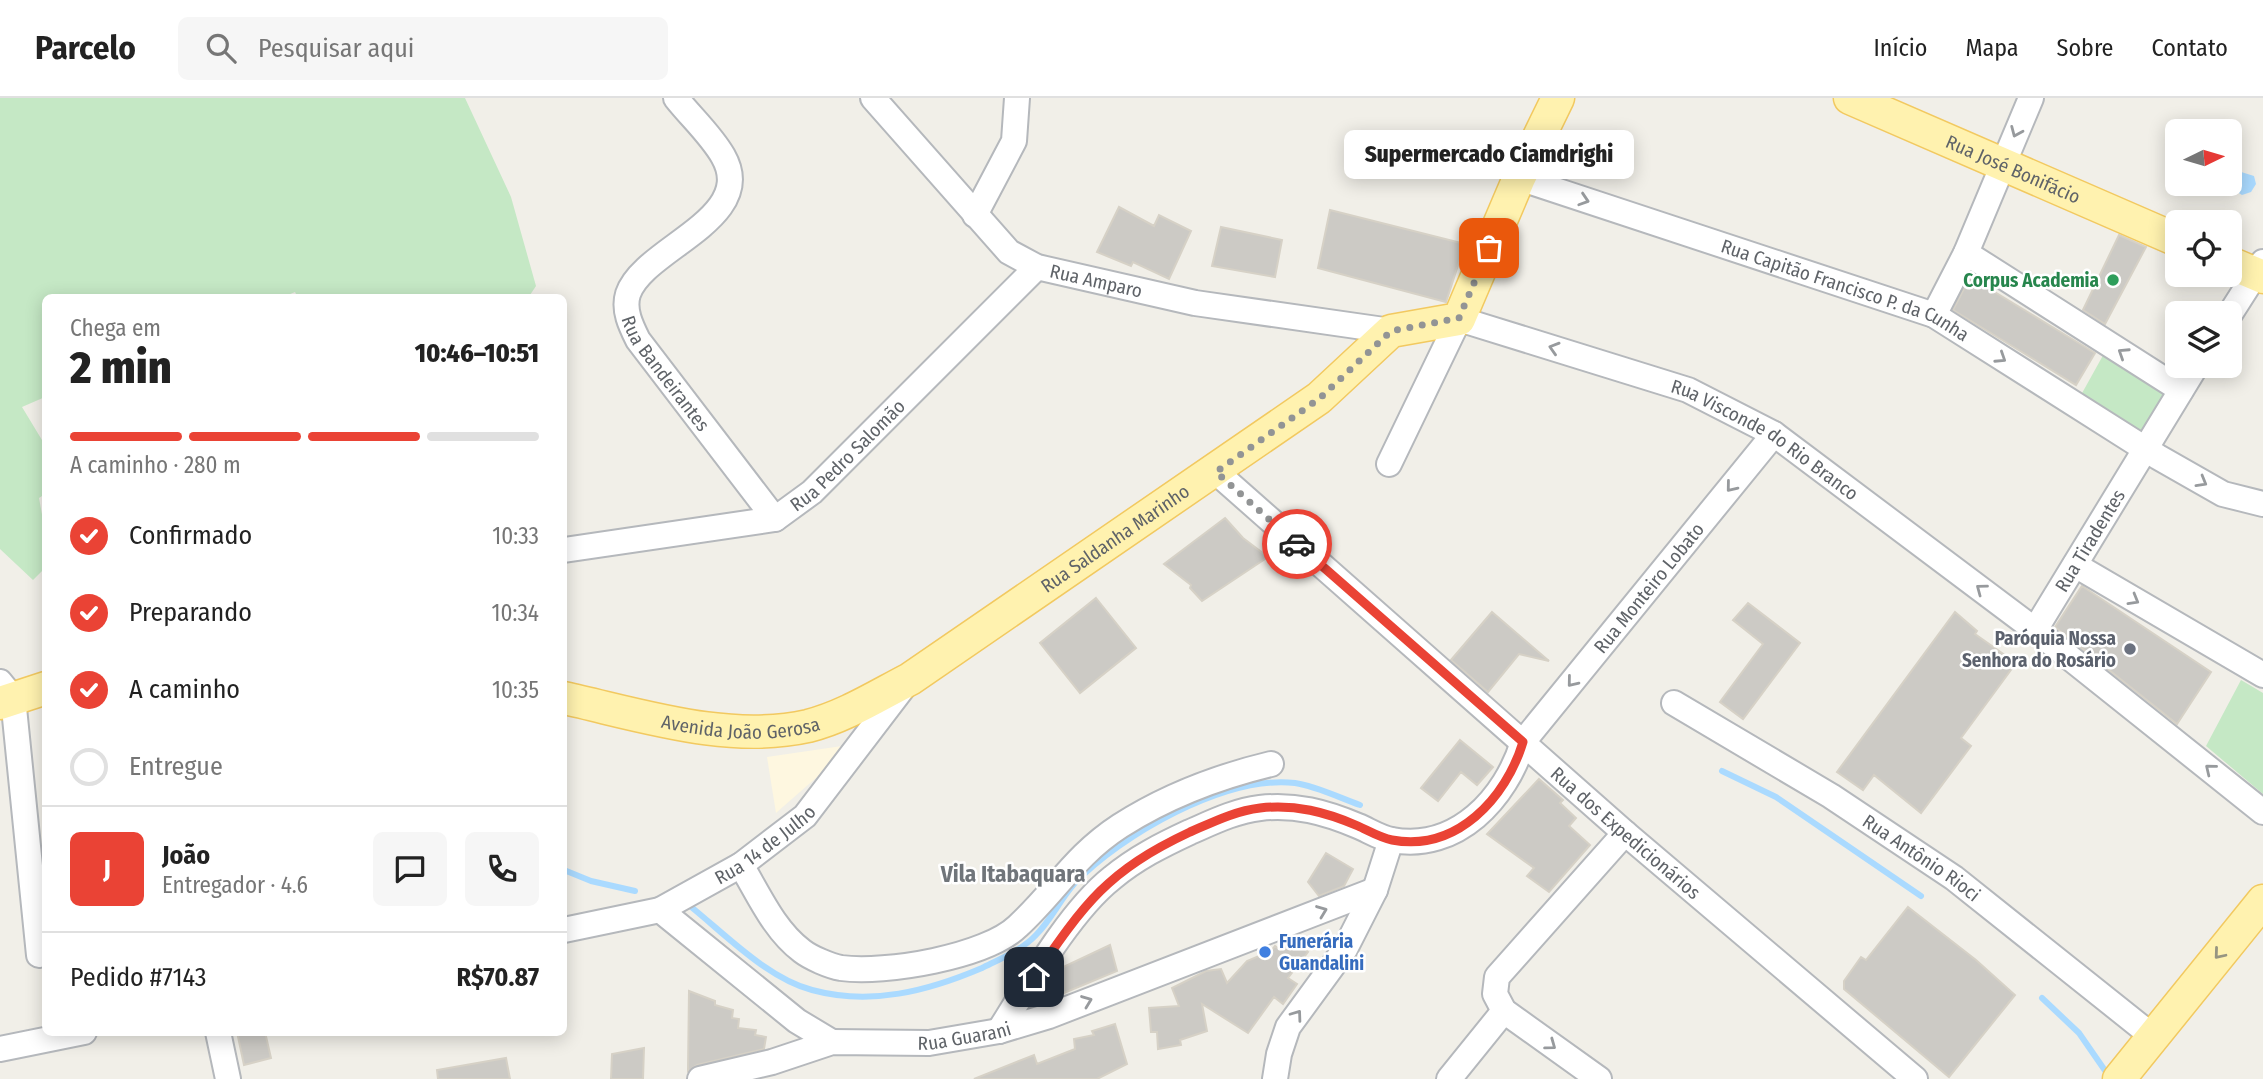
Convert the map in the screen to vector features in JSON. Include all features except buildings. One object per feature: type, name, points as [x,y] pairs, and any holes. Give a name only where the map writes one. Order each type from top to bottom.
[{"type":"main road","points":[[1391,331],[1459,318],[1519,178],[1558,98]]},
{"type":"main road","name":"Rua José Bonifácio","points":[[1850,98],[2165,235]]},
{"type":"main road","name":"Rua Saldanha Marinho","points":[[910,679],[1031,594],[1216,472],[1320,398],[1391,331]]},
{"type":"main road","name":"Avenida João Gerosa","points":[[567,699],[683,724],[744,731],[818,722],[843,714],[910,679]]},
{"type":"main road","points":[[4,694],[42,689]]},
{"type":"main road","points":[[2119,1079],[2151,1035],[2263,901]]},
{"type":"street","name":"Rua Bandeirantes","points":[[676,98],[724,158],[729,181],[724,200],[710,219],[636,277],[627,296],[628,321],[638,340],[775,519]]},
{"type":"street","name":"Rua Amparo","points":[[873,98],[1009,252],[1037,267],[1195,303],[1391,331]]},
{"type":"street","points":[[975,215],[1014,141],[1017,98]]},
{"type":"street","points":[[1934,315],[1966,253],[2031,98]]},
{"type":"street","name":"Rua Capitão Francisco P. da Cunha","points":[[1519,178],[1934,315],[2146,450],[2223,494],[2263,504]]},
{"type":"street","points":[[1966,253],[2181,390],[2188,378]]},
{"type":"street","name":"Rua Pedro Salomão","points":[[567,550],[775,519],[812,492],[1037,267]]},
{"type":"street","points":[[2237,301],[2253,269]]},
{"type":"street","points":[[1389,464],[1459,318]]},
{"type":"street","name":"Rua Visconde do Rio Branco","points":[[1459,318],[1688,390],[1774,434],[2035,630],[2263,811]]},
{"type":"street","name":"Rua Tiradentes","points":[[2035,630],[2181,390]]},
{"type":"street","name":"Rua Monteiro Lobato","points":[[1391,840],[1417,841],[1464,828],[1479,815],[1514,771],[1523,742],[1774,434]]},
{"type":"street","name":"Rua dos Expedicionários","points":[[1216,472],[1625,833],[1915,1079]]},
{"type":"street","points":[[2075,565],[2263,674]]},
{"type":"street","name":"Rua 14 de Julho","points":[[567,929],[660,911],[741,865],[805,816],[910,679]]},
{"type":"street","points":[[4,694],[38,880],[38,955]]},
{"type":"street","name":"Rua Antônio Rioci","points":[[1674,703],[1831,796],[1954,878],[2151,1035]]},
{"type":"street","points":[[741,865],[776,924],[803,952],[839,968],[875,969],[962,956],[996,943],[1018,927],[1076,860],[1118,827],[1171,799],[1233,774],[1271,764]]},
{"type":"street","points":[[1171,799],[1203,821]]},
{"type":"street","points":[[999,1031],[1076,916],[1110,879],[1146,853],[1203,821],[1259,808],[1291,806],[1322,812],[1391,840],[1375,890],[1345,949],[1288,1027],[1275,1079]]},
{"type":"street","points":[[1599,1079],[1504,1011],[1495,994],[1497,977],[1625,833]]},
{"type":"street","name":"Rua Guarani","points":[[700,1079],[772,1062],[832,1042],[929,1043],[999,1031],[1049,1016],[1375,890]]},
{"type":"street","points":[[660,911],[797,1021],[832,1042]]},
{"type":"street","points":[[1449,1079],[1504,1011]]},
{"type":"street","points":[[0,1049],[64,1036]]},
{"type":"street","points":[[219,1036],[228,1079]]},
{"type":"shaded area","points":[[842,746],[841,756],[776,813],[767,757]]},
{"type":"green space","points":[[0,98],[465,98],[511,197],[536,286],[531,294],[42,294],[42,398],[22,407],[42,440],[42,496],[39,498],[42,514],[42,571],[33,580],[0,549]]},
{"type":"green space","points":[[2106,350],[2171,392],[2145,435],[2081,395]]},
{"type":"green space","points":[[2241,680],[2263,693],[2263,794],[2206,746]]},
{"type":"water","points":[[2242,172],[2254,176],[2256,184],[2251,192],[2242,195]]},
{"type":"waterway","points":[[1722,771],[1776,797],[1921,896]]},
{"type":"waterway","points":[[690,906],[763,966],[795,984],[834,995],[856,997],[899,994],[962,976],[1018,950],[1041,929],[1074,884],[1094,865],[1146,828],[1207,799],[1267,783],[1295,783],[1320,789],[1360,805]]},
{"type":"waterway","points":[[567,871],[591,881],[635,891]]},
{"type":"waterway","points":[[2042,998],[2079,1033],[2106,1072]]},
{"type":"way so far","points":[[1297,544],[1216,472],[1320,398],[1391,331],[1459,318],[1489,248]]},
{"type":"place","name":"Supermercado Ciamdrighi","points":[[1489,248]]},
{"type":"place","name":"Corpus Academia","points":[[2113,280]]},
{"type":"place","name":"Paróquia Nossa Senhora do Rosário","points":[[2130,649]]},
{"type":"place","name":"Funerária Guandalini","points":[[1265,952]]},
{"type":"district","name":"Vila Itabaquara","points":[[1013,874]]},
{"type":"route","points":[[1034,977],[1076,916],[1110,879],[1146,853],[1224,817],[1259,808],[1291,806],[1322,812],[1391,840],[1417,841],[1447,835],[1464,828],[1479,815],[1514,771],[1523,742],[1297,544]]}]
